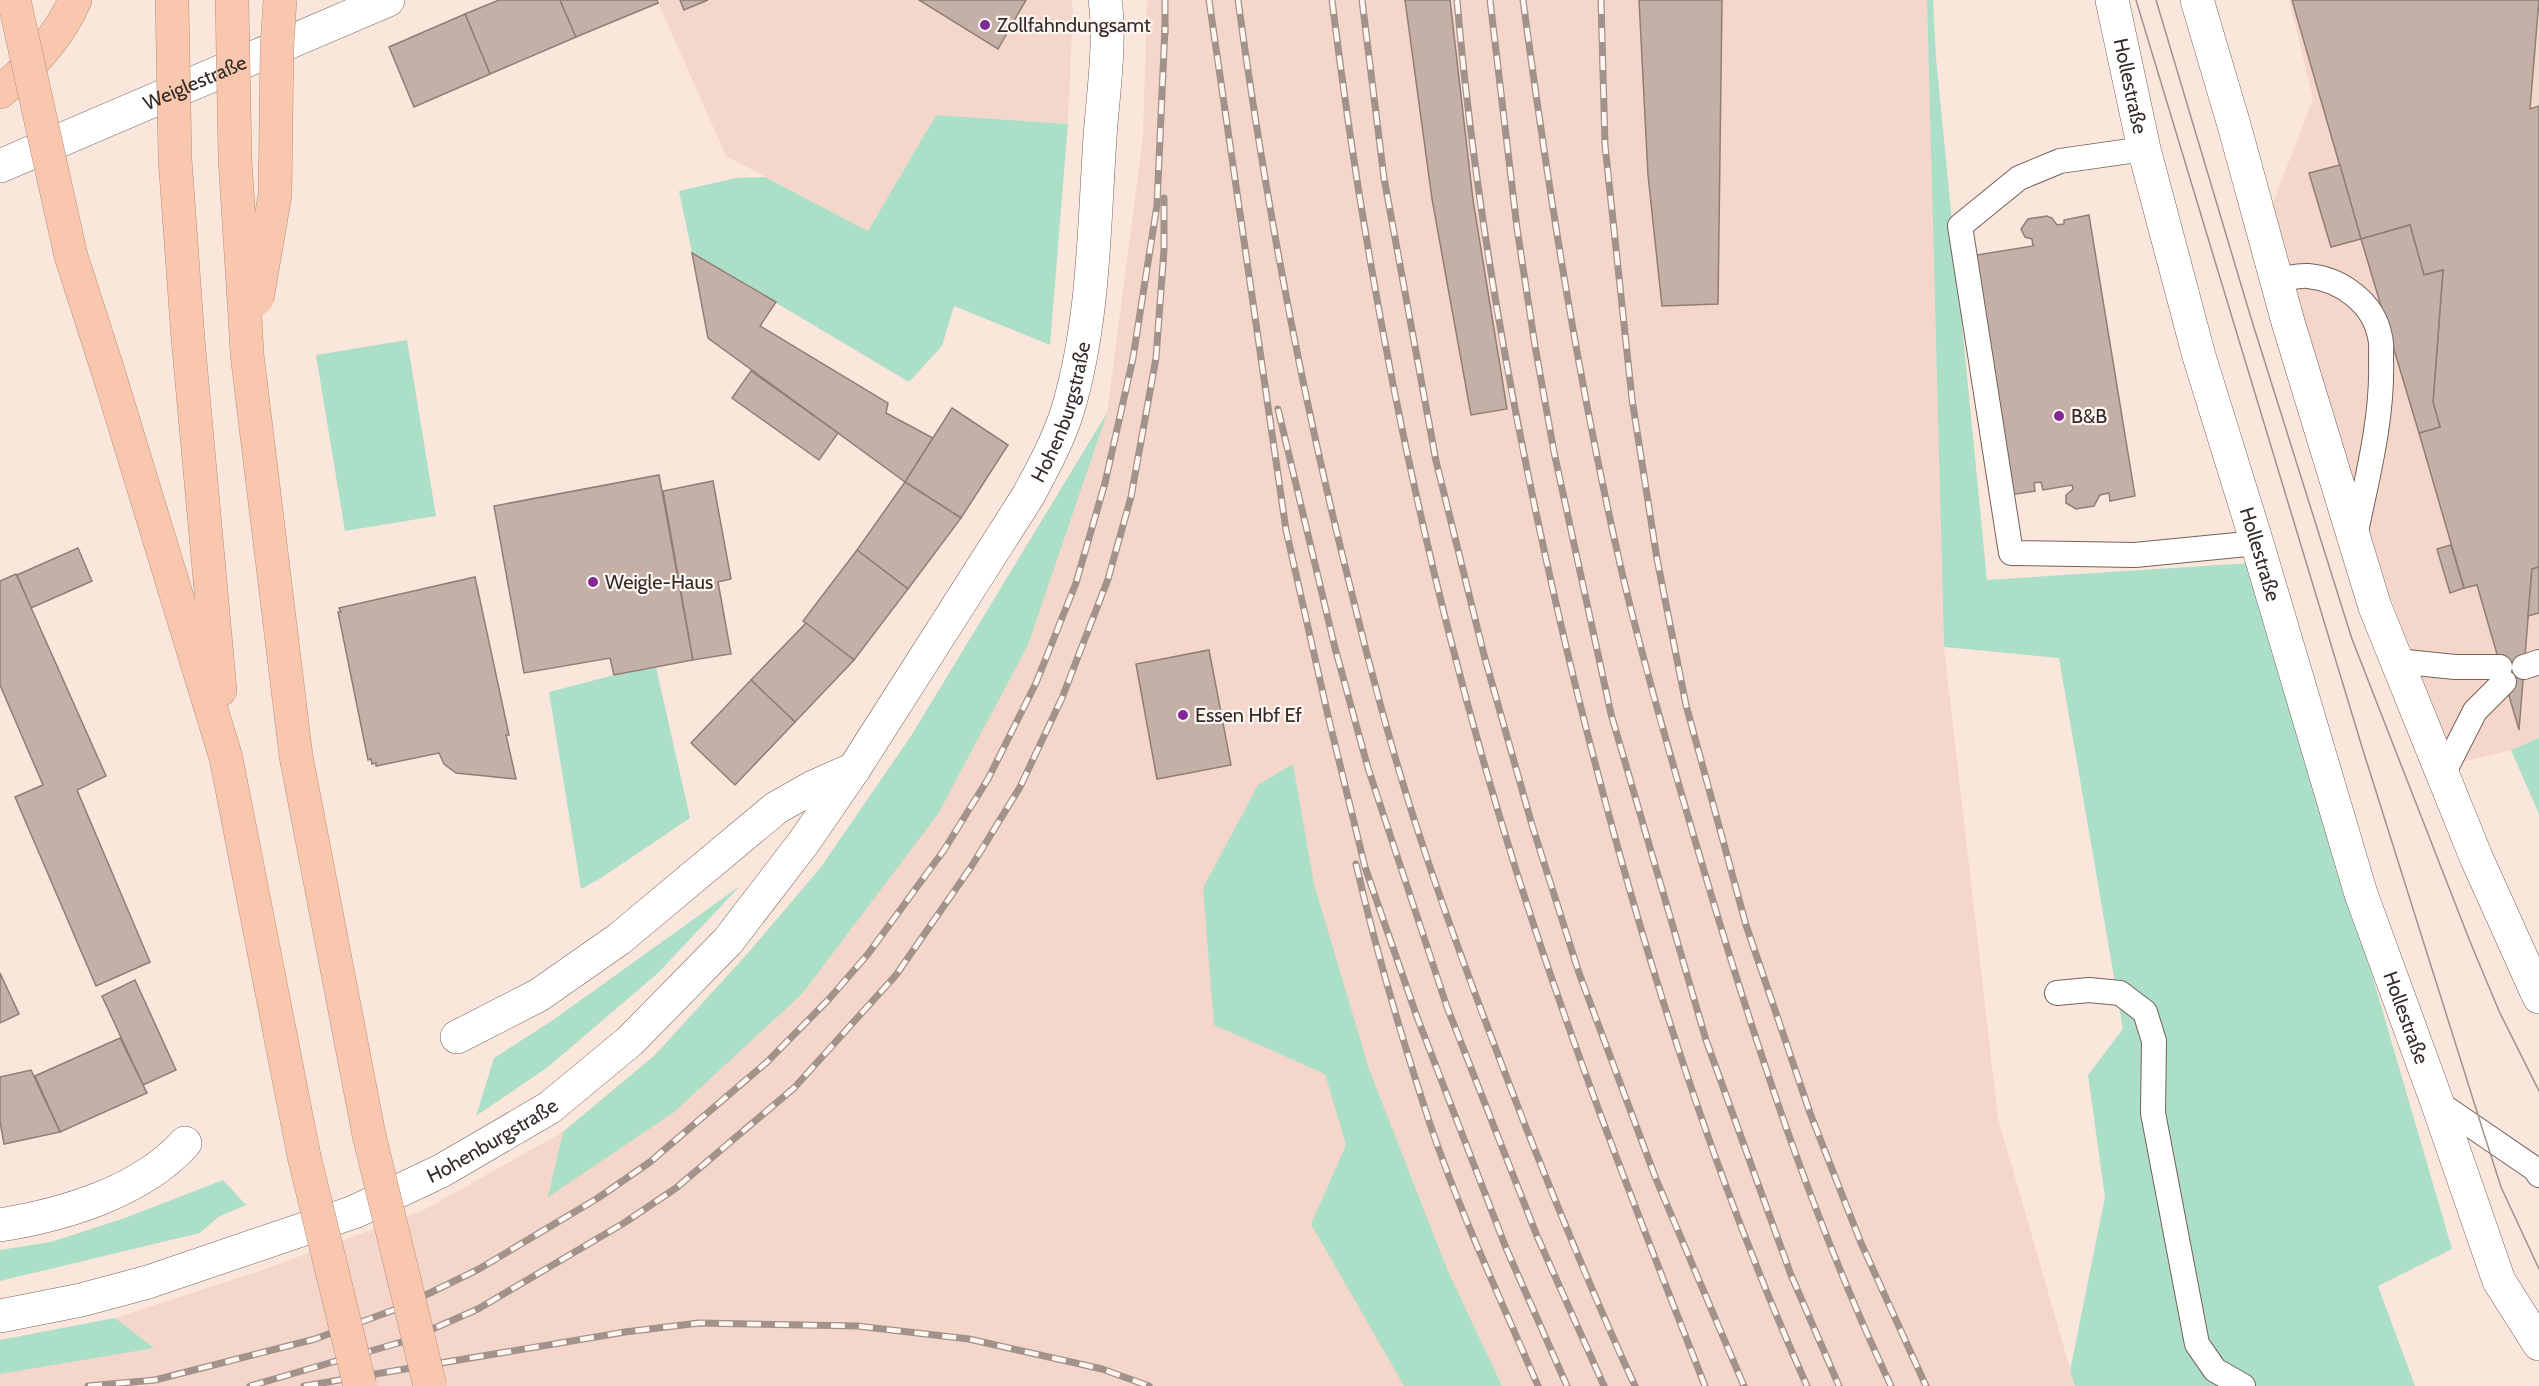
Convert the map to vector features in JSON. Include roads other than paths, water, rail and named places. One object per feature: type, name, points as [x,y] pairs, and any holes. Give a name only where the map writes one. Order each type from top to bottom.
[{"type":"highway","points":[[14,0],[71,256],[226,758],[304,1156],[360,1386]]},
{"type":"highway","points":[[0,92],[26,70],[54,35],[75,0]]},
{"type":"highway","points":[[172,0],[176,159],[188,339],[226,758]]},
{"type":"highway","points":[[232,0],[235,159],[250,315]]},
{"type":"highway","points":[[280,0],[275,195],[250,315],[247,354],[296,756],[369,1135],[430,1386]]},
{"type":"street","name":"Weiglestraße","points":[[0,166],[388,0]]},
{"type":"street","name":"Hohenburgstraße","points":[[0,1316],[81,1300],[148,1282],[354,1212],[441,1171],[549,1108],[630,1041],[728,941],[804,842],[854,770],[1028,496],[1052,451],[1068,411],[1084,336],[1092,257],[1105,59],[1105,0]]},
{"type":"street","name":"Hollestraße","points":[[2112,0],[2144,148],[2199,356],[2361,894],[2499,1281],[2539,1344]]},
{"type":"street","points":[[2197,0],[2234,124],[2276,280],[2354,541],[2396,661],[2476,857],[2539,997]]},
{"type":"street","points":[[457,1037],[538,995],[620,939],[776,808],[813,787],[854,770]]},
{"type":"street","points":[[0,1225],[29,1220],[111,1194],[146,1177],[168,1161],[185,1143]]},
{"type":"lane","points":[[2144,148],[2060,161],[2019,178],[1960,226],[2012,553],[2135,555],[2257,543]]},
{"type":"lane","points":[[2276,280],[2308,276],[2338,283],[2360,299],[2373,318],[2380,337],[2382,383],[2378,420],[2354,541]]},
{"type":"lane","points":[[2396,661],[2502,675],[2475,711],[2443,774]]},
{"type":"lane","points":[[2057,993],[2089,990],[2120,993],[2145,1012],[2154,1041],[2152,1113],[2197,1344],[2215,1370],[2243,1386]]},
{"type":"lane","points":[[2437,1102],[2535,1169],[2539,1175]]},
{"type":"tram line","points":[[2136,0],[2362,747],[2484,1134],[2501,1187],[2539,1269]]},
{"type":"tram line","points":[[2156,0],[2251,318],[2352,639],[2469,939],[2499,1011],[2539,1091]]},
{"type":"railway","points":[[1165,0],[1165,33]]},
{"type":"railway","points":[[1209,0],[1286,530],[1365,867],[1417,1017],[1506,1248],[1567,1386]]},
{"type":"railway","points":[[1238,0],[1272,221],[1300,368],[1332,513],[1390,740],[1430,868],[1497,1052],[1578,1256],[1635,1386]]},
{"type":"railway","points":[[1332,0],[1363,220],[1383,330],[1428,548],[1455,656],[1516,870],[1559,1000],[1630,1194],[1705,1386]]},
{"type":"railway","points":[[1362,0],[1384,178],[1436,461],[1484,655],[1532,825],[1579,973],[1656,1179],[1744,1386]]},
{"type":"railway","points":[[1457,0],[1476,174],[1503,346],[1537,518],[1576,688],[1623,866],[1676,1042],[1737,1216],[1807,1386]]},
{"type":"railway","points":[[1490,0],[1517,228],[1535,346],[1554,452],[1611,714],[1706,1040],[1791,1275],[1839,1386]]},
{"type":"railway","points":[[1523,0],[1554,218],[1592,434],[1644,661],[1716,911],[1774,1092],[1840,1270],[1891,1386]]},
{"type":"railway","points":[[1601,0],[1605,145],[1632,399],[1657,559],[1686,705],[1746,925],[1810,1113],[1861,1243],[1926,1386]]},
{"type":"railway","points":[[88,1386],[155,1380],[315,1339],[399,1308],[479,1269],[598,1198],[650,1162],[767,1062],[829,999],[868,954],[944,850],[988,779],[1036,683],[1076,583],[1105,483],[1133,358],[1157,205],[1165,27]]},
{"type":"railway","points":[[250,1386],[405,1341],[478,1309],[624,1223],[676,1188],[794,1088],[896,975],[971,867],[1020,787],[1062,698],[1108,579],[1131,497],[1156,358],[1164,250],[1164,198]]},
{"type":"railway","points":[[1278,409],[1335,648],[1368,768],[1447,1007],[1537,1236],[1604,1386]]},
{"type":"railway","points":[[1356,864],[1390,995],[1430,1124],[1468,1223],[1538,1386]]},
{"type":"railway","points":[[304,1386],[625,1332],[699,1323],[857,1326],[969,1339],[1102,1369],[1149,1386]]},
{"type":"place","name":"Zollfahndungsamt","points":[[985,25]]},
{"type":"place","name":"B&B","points":[[2059,416]]},
{"type":"place","name":"Weigle-Haus","points":[[593,582]]},
{"type":"place","name":"Essen Hbf Ef","points":[[1183,715]]}]
